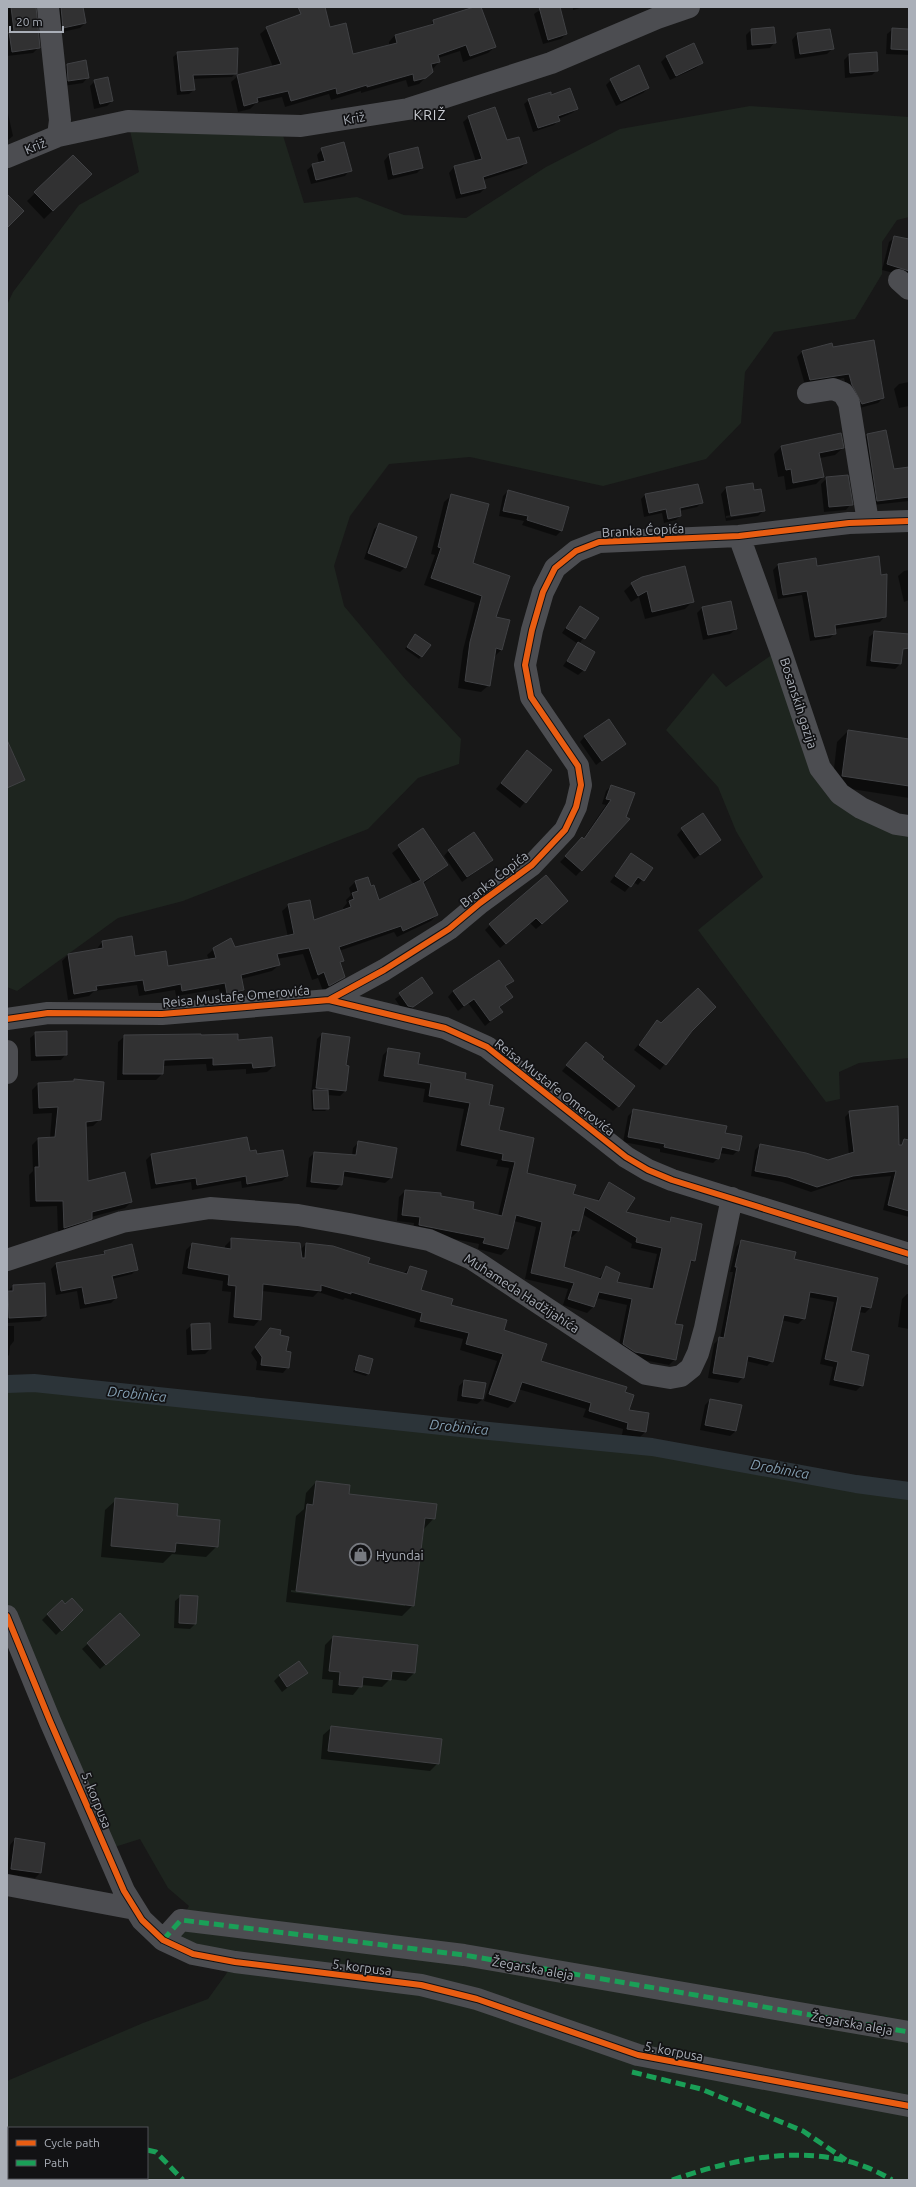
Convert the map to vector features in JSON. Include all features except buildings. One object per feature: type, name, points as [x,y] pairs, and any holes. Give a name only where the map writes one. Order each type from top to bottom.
[{"type":"street","points":[[48,7],[60,120],[58,136]]},
{"type":"street","name":"Križ","points":[[7,157],[58,136],[128,121],[301,126],[408,109],[551,63],[657,18],[689,7]]},
{"type":"street","points":[[808,393],[833,389],[843,393],[848,403],[868,522]]},
{"type":"street","name":"Branka Ćopića","points":[[329,1000],[384,970],[449,929],[480,903],[532,865],[565,830],[576,807],[581,784],[578,766],[531,697],[525,665],[532,630],[543,592],[555,568],[576,551],[599,542],[739,536],[868,522],[909,521]]},
{"type":"street","name":"Bosanskih gazija","points":[[739,536],[780,649],[820,768],[840,794],[861,808],[896,824],[909,826]]},
{"type":"street","name":"Reisa Mustafe Omerovića","points":[[7,1020],[48,1013],[162,1014],[329,1000],[445,1028],[487,1047],[626,1157],[648,1170],[672,1180],[909,1254]]},
{"type":"street","points":[[7,1051],[7,1073]]},
{"type":"street","name":"Muhameda Hadžijahića","points":[[7,1260],[122,1222],[161,1214],[210,1208],[290,1214],[349,1224],[429,1240],[472,1259],[646,1374],[670,1378],[681,1376],[691,1368],[698,1353],[705,1328],[732,1198]]},
{"type":"street","name":"5. korpusa","points":[[7,1616],[32,1679],[82,1792],[105,1850],[142,1920],[163,1940],[193,1954],[235,1962],[422,1985],[477,1999],[638,2055],[909,2106]]},
{"type":"street","points":[[7,1886],[135,1909]]},
{"type":"street","name":"Žegarska aleja","points":[[163,1940],[181,1920],[448,1953],[909,2032]]},
{"type":"shaded area","points":[[750,106],[909,117],[909,217],[897,220],[882,242],[882,274],[855,319],[774,332],[745,372],[741,423],[706,459],[603,486],[470,457],[389,464],[350,516],[334,566],[344,606],[406,680],[461,739],[459,764],[418,778],[368,829],[183,901],[118,918],[17,991],[7,987],[7,305],[13,292],[79,205],[139,172],[128,121],[280,126],[304,203],[357,197],[404,215],[466,218],[546,167],[620,129]]},
{"type":"shaded area","points":[[780,649],[840,794],[909,826],[909,1058],[859,1063],[839,1072],[840,1099],[826,1102],[698,930],[763,877],[736,831],[718,787],[666,730],[713,673],[726,687]]},
{"type":"shaded area","points":[[34,1383],[652,1447],[909,1491],[909,2180],[7,2180],[7,2081],[143,2023],[208,1999],[234,1963],[163,1940],[181,1920],[189,1906],[168,1888],[140,1839],[105,1850],[7,1616],[7,1384]]},
{"type":"waterway","name":"Drobinica","points":[[7,1384],[34,1383],[652,1447],[856,1484],[909,1491]]},
{"type":"marked path","points":[[163,1940],[181,1920],[464,1955],[909,2032]]},
{"type":"marked path","points":[[632,2072],[701,2089],[803,2131],[846,2160]]},
{"type":"marked path","points":[[148,2150],[156,2152],[183,2180]]},
{"type":"marked path","points":[[672,2180],[726,2164],[783,2156],[812,2156],[839,2159],[866,2167],[892,2180]]},
{"type":"cycle path","points":[[329,1000],[384,970],[449,929],[480,903],[532,865],[565,830],[576,807],[581,785],[578,766],[531,697],[525,665],[532,630],[543,592],[555,568],[576,551],[599,542],[739,536],[849,523],[909,521]]},
{"type":"cycle path","points":[[7,1019],[48,1013],[162,1014],[329,1000],[445,1028],[487,1047],[626,1157],[648,1170],[672,1180],[909,1254]]},
{"type":"cycle path","points":[[7,1616],[50,1721],[124,1891],[142,1920],[163,1940],[193,1954],[235,1962],[421,1985],[477,1999],[638,2055],[909,2106]]},
{"type":"place","name":"Hyundai","points":[[360,1555]]},
{"type":"district","name":"KRIŽ","points":[[430,115]]}]
